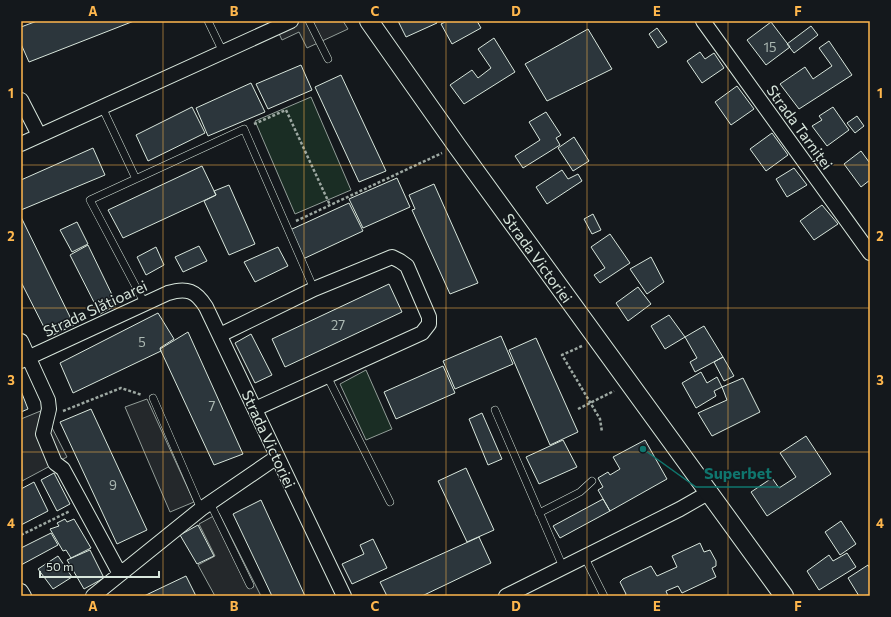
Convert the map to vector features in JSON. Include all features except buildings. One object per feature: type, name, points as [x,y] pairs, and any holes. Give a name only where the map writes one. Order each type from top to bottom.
[{"type":"street","points":[[21,144],[291,21]]},
{"type":"street","name":"Strada Victoriei","points":[[370,21],[457,146],[784,596]]},
{"type":"street","name":"Strada Tarniței","points":[[703,21],[870,253]]},
{"type":"street","points":[[21,100],[39,135]]},
{"type":"street","points":[[220,335],[314,289],[392,257],[406,266],[429,317],[429,324],[422,333],[255,409]]},
{"type":"street","name":"Strada Victoriei","points":[[185,290],[193,292],[201,299],[206,307],[344,596]]},
{"type":"street","name":"Strada Slătioarei","points":[[25,359],[144,304],[173,292],[185,290]]},
{"type":"street","points":[[21,341],[25,359],[48,400],[48,418],[43,434],[56,463],[63,469],[120,574]]},
{"type":"street","points":[[93,596],[206,506],[278,457]]},
{"type":"street","points":[[506,596],[680,509],[708,493]]},
{"type":"street","points":[[21,591],[24,596]]},
{"type":"lane","points":[[208,21],[223,52]]},
{"type":"lane","points":[[309,21],[328,59]]},
{"type":"lane","points":[[102,107],[136,179]]},
{"type":"lane","points":[[144,304],[90,200],[244,129],[314,289]]},
{"type":"lane","points":[[327,376],[390,502]]},
{"type":"lane","points":[[153,398],[206,506],[250,585]]},
{"type":"lane","points":[[495,410],[563,567]]},
{"type":"lane","points":[[539,513],[580,492],[592,481]]},
{"type":"lane","points":[[584,556],[604,596]]},
{"type":"path","points":[[244,129],[286,110],[330,205]]},
{"type":"path","points":[[287,225],[457,146]]},
{"type":"path","points":[[597,340],[562,355],[600,419],[602,432]]},
{"type":"path","points":[[578,408],[629,383]]},
{"type":"path","points":[[48,418],[122,388],[153,398]]},
{"type":"path","points":[[21,535],[83,505]]},
{"type":"green space","points":[[311,97],[351,190],[295,214],[255,121]]},
{"type":"green space","points":[[366,370],[392,429],[366,440],[340,384]]},
{"type":"shaded area","points":[[273,21],[343,21],[348,29],[307,48],[299,32],[282,40]]},
{"type":"shaded area","points":[[147,399],[194,502],[170,512],[125,407]]},
{"type":"shaded area","points":[[43,410],[67,457],[22,481],[21,419]]},
{"type":"shaded area","points":[[219,513],[261,596],[215,596],[198,565],[215,556],[199,524]]},
{"type":"place","name":"Superbet","points":[[643,449]]}]
